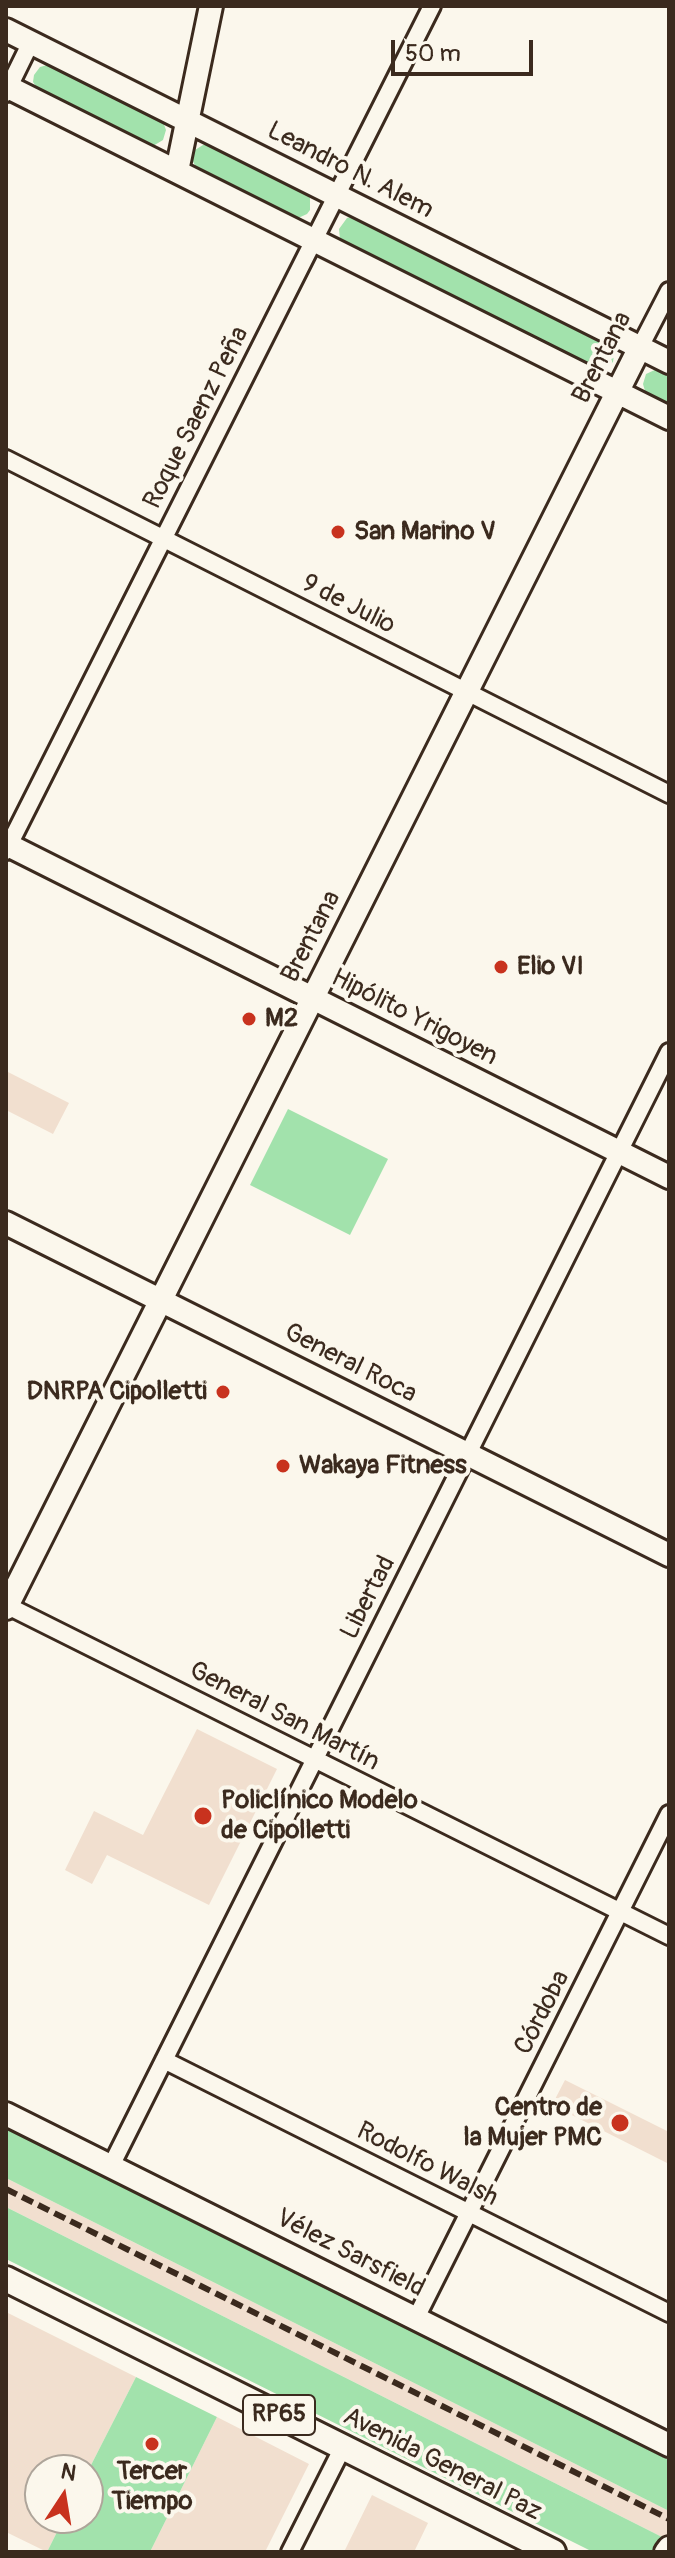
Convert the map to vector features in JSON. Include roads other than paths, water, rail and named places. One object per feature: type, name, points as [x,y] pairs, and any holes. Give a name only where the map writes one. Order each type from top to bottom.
[{"type":"main road","points":[[177,171],[211,6]]},
{"type":"main road","name":"Leandro N. Alem","points":[[6,30],[669,362]]},
{"type":"main road","points":[[7,89],[669,418]]},
{"type":"main road","name":"Brentana","points":[[6,1606],[640,347]]},
{"type":"main road","name":"Hipólito Yrigoyen","points":[[7,847],[669,1177]]},
{"type":"main road","name":"General Roca","points":[[6,1223],[669,1555]]},
{"type":"main road","name":"Vélez Sarsfield","points":[[6,2114],[669,2445]]},
{"type":"main road","name":"Avenida General Paz","points":[[6,2279],[553,2552]]},
{"type":"street","name":"Roque Saenz Peña","points":[[7,847],[432,6]]},
{"type":"street","points":[[7,89],[31,42]]},
{"type":"street","name":"Brentana","points":[[640,347],[669,291]]},
{"type":"street","name":"9 de Julio","points":[[6,459],[669,794]]},
{"type":"street","name":"Libertad","points":[[111,2166],[669,1052]]},
{"type":"street","name":"General San Martín","points":[[6,1606],[669,1936]]},
{"type":"street","name":"Córdoba","points":[[416,2318],[669,1814]]},
{"type":"street","name":"Rodolfo Walsh","points":[[164,2060],[669,2313]]},
{"type":"street","points":[[290,2552],[343,2447]]},
{"type":"railway","points":[[6,2189],[669,2519]]},
{"type":"place","name":"San Marino V","points":[[338,532]]},
{"type":"place","name":"Elio VI","points":[[501,967]]},
{"type":"place","name":"M2","points":[[249,1019]]},
{"type":"place","name":"DNRPA Cipolletti","points":[[223,1392]]},
{"type":"place","name":"Wakaya Fitness","points":[[283,1466]]},
{"type":"place","name":"Policlínico Modelo de Cipolletti","points":[[203,1816]]},
{"type":"place","name":"Centro de la Mujer PMC","points":[[620,2123]]},
{"type":"place","name":"Tercer Tiempo","points":[[152,2444]]}]
